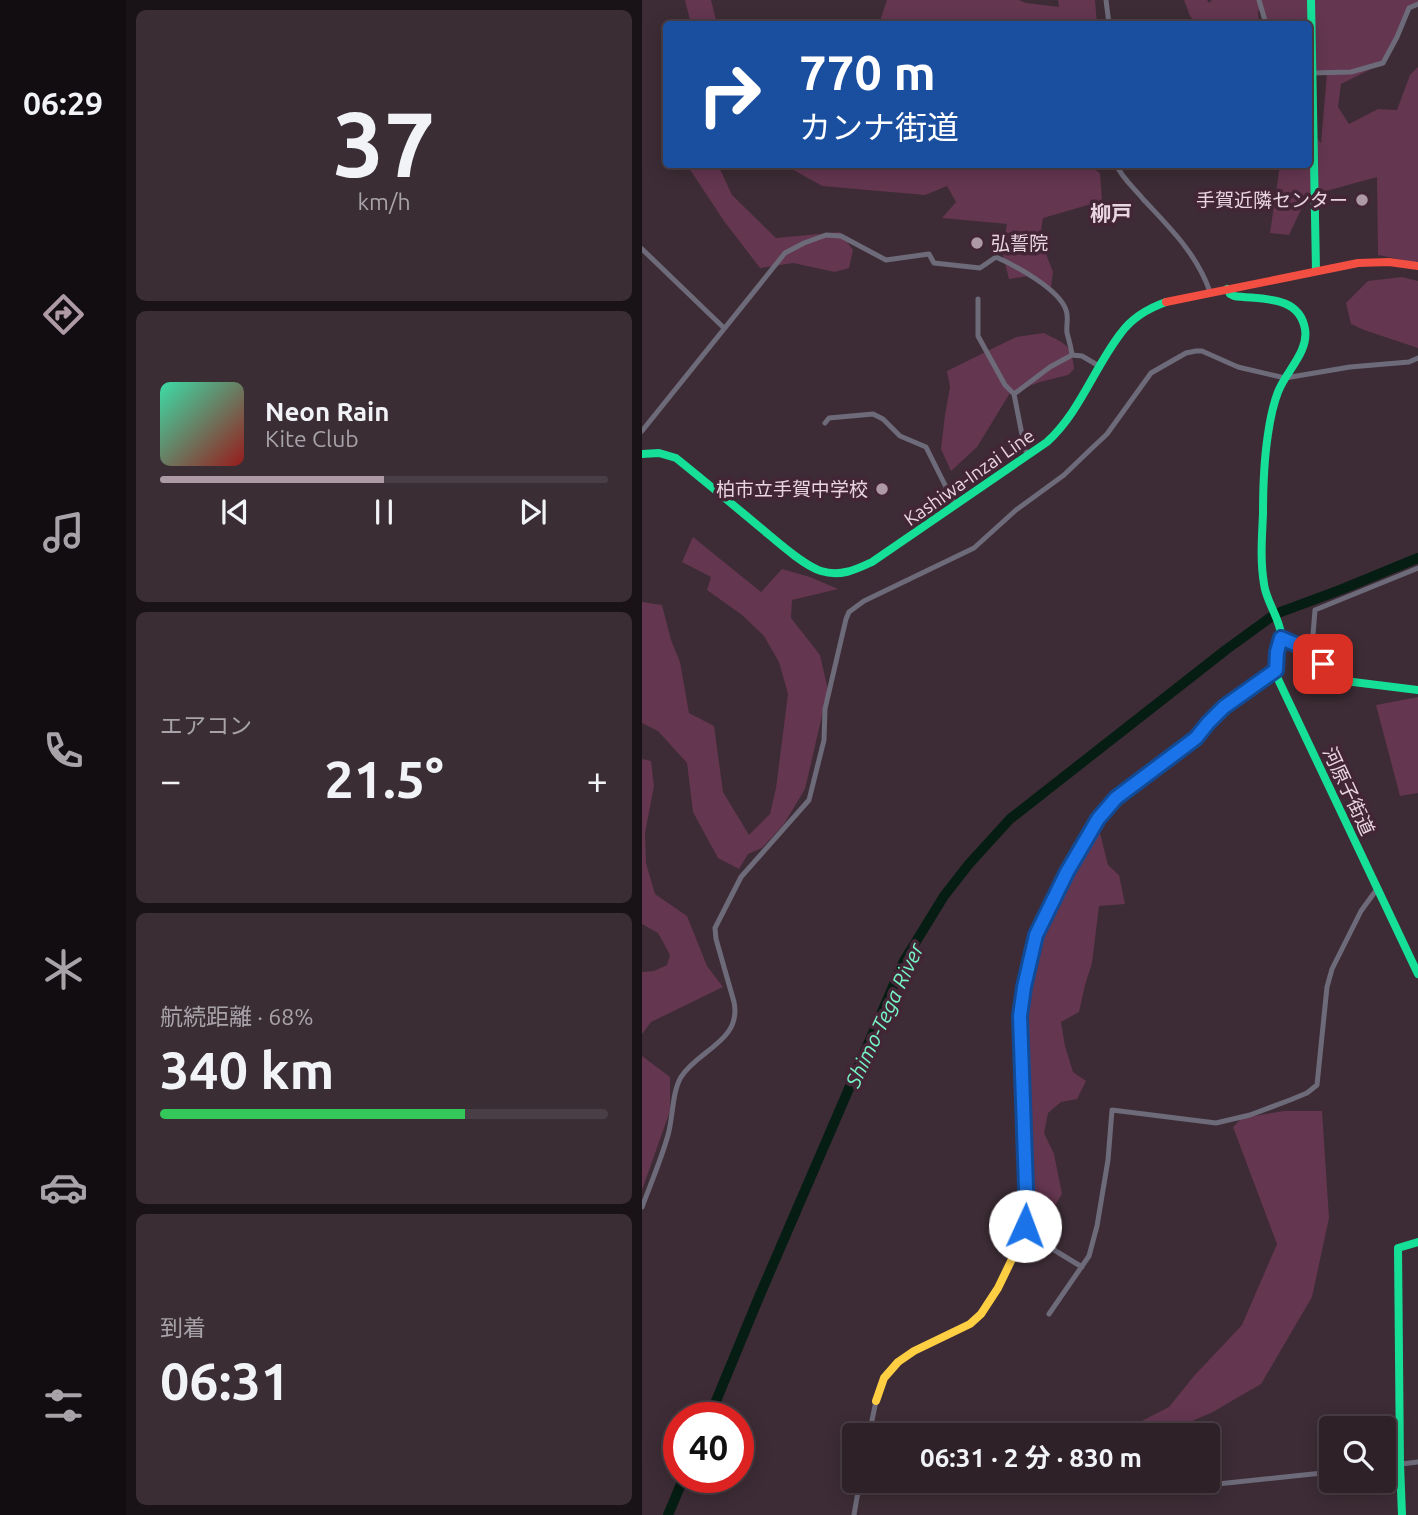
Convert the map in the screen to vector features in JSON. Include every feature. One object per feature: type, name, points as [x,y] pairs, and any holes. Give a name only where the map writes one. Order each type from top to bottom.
[{"type":"street","points":[[1106,0],[1109,21]]},
{"type":"street","points":[[1259,0],[1265,21]]},
{"type":"street","points":[[1311,0],[1311,21]]},
{"type":"street","points":[[1312,73],[1351,72],[1383,63],[1409,8],[1418,4]]},
{"type":"street","points":[[1312,157],[1316,271]]},
{"type":"street","points":[[1117,168],[1186,245],[1203,272],[1210,292]]},
{"type":"street","points":[[642,431],[785,253],[826,235],[841,236],[886,260],[929,254],[934,263],[980,268],[996,257],[1021,268],[1055,292],[1066,308],[1072,355]]},
{"type":"street","points":[[642,249],[724,328]]},
{"type":"street","name":"Kashiwa-Inzai Line","points":[[642,454],[660,452],[676,458],[813,568],[832,574],[850,572],[872,562],[1057,433],[1121,333],[1140,315],[1160,304],[1358,263],[1389,262],[1418,266]]},
{"type":"street","points":[[871,1423],[886,1374],[896,1363],[968,1325],[981,1315],[999,1286],[1023,1231],[1027,1216],[1020,1016],[1033,948],[1044,917],[1073,861],[1107,806],[1190,743],[1224,707],[1276,670],[1281,638],[1264,587],[1261,553],[1268,434],[1274,406],[1285,378],[1304,348],[1306,328],[1300,314],[1286,302],[1234,296],[1227,289]]},
{"type":"street","points":[[978,299],[978,336],[1005,385],[1014,394],[1025,450],[1029,455]]},
{"type":"street","points":[[642,1207],[669,1134],[679,1080],[724,1038],[734,1022],[734,1002],[715,928],[741,877],[809,800],[825,740],[825,709],[849,612],[864,601],[974,548],[1016,510],[1064,475],[1107,434],[1151,373],[1186,353],[1202,351],[1238,367],[1285,378],[1350,367],[1409,362],[1418,358]]},
{"type":"street","points":[[1014,394],[1072,355],[1082,356],[1099,366]]},
{"type":"street","points":[[825,423],[829,418],[873,414],[878,416],[900,436],[927,447],[955,505]]},
{"type":"street","points":[[1310,652],[1315,610],[1418,568]]},
{"type":"street","points":[[1281,638],[1310,652],[1343,679],[1418,690]]},
{"type":"street","name":"河原子街道","points":[[1276,670],[1418,974]]},
{"type":"street","points":[[1049,1314],[1089,1256],[1108,1160],[1112,1110],[1216,1123],[1250,1115],[1290,1100],[1307,1093],[1317,1085],[1327,987],[1332,970],[1361,911],[1378,889]]},
{"type":"street","points":[[1023,1231],[1082,1267]]},
{"type":"street","points":[[1402,1515],[1398,1248],[1418,1242]]},
{"type":"street","points":[[1396,1464],[1418,1462]]},
{"type":"street","points":[[1220,1484],[1319,1473]]},
{"type":"street","points":[[854,1515],[858,1493]]},
{"type":"shaded area","points":[[685,0],[711,0],[716,21],[690,21]]},
{"type":"shaded area","points":[[887,0],[1019,0],[1059,7],[1058,0],[1095,0],[1097,21],[880,21]]},
{"type":"shaded area","points":[[1184,0],[1207,0],[1209,3],[1212,0],[1418,0],[1418,4],[1409,9],[1383,63],[1341,84],[1338,107],[1349,124],[1378,109],[1397,110],[1410,75],[1418,67],[1418,263],[1378,255],[1377,177],[1306,199],[1289,235],[1270,233],[1280,168],[1312,168],[1312,132],[1321,143],[1327,73],[1312,73],[1312,21],[1265,21],[1261,6],[1259,21],[1194,21]]},
{"type":"shaded area","points":[[689,168],[719,168],[732,195],[776,238],[840,232],[853,250],[849,268],[835,272],[793,263],[760,268],[724,221]]},
{"type":"shaded area","points":[[790,168],[1092,168],[1100,173],[1102,201],[1043,218],[1040,238],[1053,272],[1051,287],[1028,276],[1009,279],[1002,251],[1007,224],[942,218],[956,202],[947,186],[925,195],[822,186]]},
{"type":"shaded area","points":[[1402,277],[1418,281],[1418,348],[1351,324],[1346,303],[1368,281]]},
{"type":"shaded area","points":[[1044,333],[1066,346],[1074,369],[1068,375],[1010,393],[977,447],[951,471],[941,449],[950,387],[947,371],[1016,337]]},
{"type":"shaded area","points":[[693,537],[761,592],[782,569],[838,589],[792,600],[791,618],[820,655],[828,690],[805,789],[784,824],[762,848],[748,854],[739,869],[718,858],[693,812],[687,763],[658,731],[642,723],[642,602],[662,605],[680,662],[689,713],[714,726],[723,792],[749,835],[770,814],[788,694],[779,662],[764,636],[742,615],[707,590],[711,577],[682,562]]},
{"type":"shaded area","points":[[1418,697],[1418,793],[1400,796],[1376,705]]},
{"type":"shaded area","points":[[642,759],[651,761],[654,786],[645,833],[646,863],[655,894],[687,916],[707,966],[723,987],[651,1022],[642,1034],[642,972],[654,971],[667,965],[670,955],[658,933],[642,924]]},
{"type":"shaded area","points":[[1099,829],[1108,865],[1119,875],[1125,904],[1099,906],[1092,963],[1079,1012],[1061,1022],[1073,1072],[1086,1081],[1077,1099],[1061,1102],[1048,1113],[1044,1133],[1054,1154],[1062,1194],[1051,1212],[1034,1209],[1029,1171],[1026,996],[1042,932],[1073,869]]},
{"type":"shaded area","points":[[642,1056],[670,1077],[670,1111],[642,1190]]},
{"type":"shaded area","points":[[1284,1111],[1322,1111],[1329,1218],[1312,1297],[1261,1384],[1211,1413],[1187,1423],[1138,1423],[1169,1407],[1242,1325],[1277,1244],[1233,1127],[1242,1118]]},
{"type":"waterway","name":"Shimo-Tega River","points":[[1278,613],[1418,558]]},
{"type":"waterway","name":"Shimo-Tega River","points":[[716,1402],[904,961],[944,896],[1010,819],[1271,617]]},
{"type":"waterway","name":"Shimo-Tega River","points":[[668,1515],[677,1493]]},
{"type":"traffic: fast","points":[[1311,0],[1311,21]]},
{"type":"traffic: fast","points":[[1312,54],[1316,271]]},
{"type":"traffic: fast","points":[[1227,289],[1234,296],[1287,304],[1301,318],[1305,329],[1304,346],[1275,402],[1265,464],[1262,566],[1265,590],[1281,634],[1277,677],[1418,974]]},
{"type":"traffic: fast","points":[[642,454],[659,453],[676,458],[808,565],[828,573],[847,572],[872,562],[1047,442],[1078,404],[1125,328],[1141,314],[1166,302]]},
{"type":"traffic: fast","points":[[1281,638],[1304,648],[1343,679],[1418,690]]},
{"type":"traffic: fast","points":[[1021,1052],[1020,1016],[1023,987],[1036,935],[1067,872],[1098,819],[1116,798],[1196,738],[1224,707],[1276,670]]},
{"type":"traffic: fast","points":[[1402,1515],[1398,1248],[1418,1242]]},
{"type":"traffic: slow","points":[[876,1401],[884,1378],[898,1362],[914,1351],[970,1324],[981,1314],[1013,1257],[1027,1216],[1021,1052]]},
{"type":"traffic: jam","points":[[1166,302],[1358,263],[1389,262],[1418,266]]},
{"type":"place","name":"手賀近隣センター","points":[[1362,200]]},
{"type":"place","name":"弘誓院","points":[[977,243]]},
{"type":"place","name":"柏市立手賀中学校","points":[[882,489]]},
{"type":"district","name":"柳戸","points":[[1111,213]]},
{"type":"route","points":[[1025,1226],[1027,1216],[1020,1016],[1036,935],[1067,872],[1107,806],[1196,738],[1224,707],[1276,670],[1281,638],[1304,648],[1323,664]]}]
